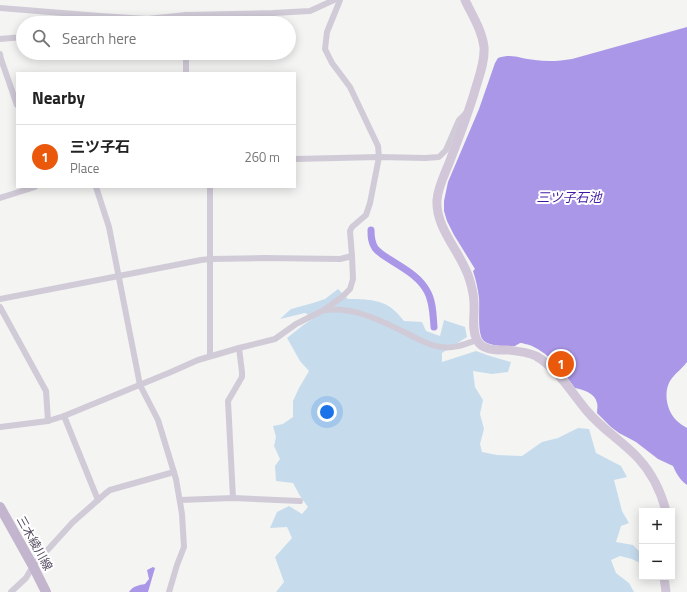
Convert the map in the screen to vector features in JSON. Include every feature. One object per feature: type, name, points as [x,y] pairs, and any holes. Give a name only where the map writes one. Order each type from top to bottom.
[{"type":"main road","name":"三木綾川線","points":[[0,507],[46,592]]},
{"type":"street","points":[[173,16],[310,11],[334,0]]},
{"type":"street","points":[[0,427],[48,421],[64,416],[198,360],[275,339],[296,324],[324,310],[342,297],[350,288],[353,279],[350,231],[352,227],[366,215],[370,203],[379,158],[378,146],[350,87],[332,63],[325,49],[327,32],[340,0]]},
{"type":"street","points":[[465,0],[480,33],[484,48],[484,56],[470,109],[438,193],[437,209],[440,223],[462,261],[470,281],[474,302],[474,331],[477,340],[479,344],[487,348],[522,352],[536,356],[548,365],[596,421],[638,459],[654,481],[665,508]]},
{"type":"street","points":[[0,8],[100,16]]},
{"type":"street","points":[[0,39],[16,38]]},
{"type":"street","points":[[0,54],[0,59],[16,102]]},
{"type":"street","points":[[186,60],[186,72]]},
{"type":"street","points":[[296,159],[425,158],[439,156],[446,150],[459,120],[470,109]]},
{"type":"street","points":[[0,198],[32,188]]},
{"type":"street","points":[[96,188],[109,227],[140,385],[158,420],[176,479],[180,500],[184,547],[169,592]]},
{"type":"street","points":[[210,188],[210,356]]},
{"type":"street","points":[[0,299],[210,259],[340,259],[352,256]]},
{"type":"street","points":[[0,307],[46,391],[48,421]]},
{"type":"street","points":[[324,310],[334,309],[354,312],[382,321],[430,344],[441,347],[458,347],[477,340]]},
{"type":"street","points":[[233,498],[228,401],[242,377],[239,348]]},
{"type":"street","points":[[64,416],[98,500]]},
{"type":"street","points":[[11,592],[26,578],[33,566],[73,522],[110,490],[174,472]]},
{"type":"street","points":[[180,500],[233,498],[300,501]]},
{"type":"street","points":[[664,580],[666,592]]},
{"type":"shaded area","points":[[338,289],[348,299],[379,302],[390,307],[404,321],[422,322],[426,331],[440,336],[444,320],[465,327],[467,337],[442,353],[442,362],[476,351],[511,362],[508,372],[492,374],[473,371],[475,387],[483,400],[480,414],[484,429],[480,444],[482,452],[497,455],[522,456],[542,442],[558,438],[578,428],[589,429],[596,453],[621,466],[627,477],[614,480],[622,511],[629,523],[621,526],[616,542],[633,545],[639,551],[639,562],[620,556],[611,560],[616,573],[629,583],[634,592],[276,592],[284,582],[275,557],[292,538],[287,527],[270,528],[277,512],[289,506],[302,514],[308,507],[293,483],[276,481],[275,466],[280,459],[274,446],[276,437],[273,426],[283,424],[293,417],[293,401],[309,371],[300,361],[287,338],[314,318],[305,313],[280,319],[291,309],[325,299]]},
{"type":"water","name":"三ツ子石池","points":[[687,27],[687,362],[670,381],[667,391],[667,402],[674,417],[679,423],[687,428],[687,485],[678,476],[673,466],[658,459],[636,442],[611,427],[597,413],[596,400],[592,394],[575,388],[551,359],[539,349],[520,343],[515,346],[493,345],[483,340],[479,326],[479,295],[473,271],[475,269],[447,221],[444,211],[444,201],[448,182],[479,109],[498,58],[512,56],[540,61],[572,59]]},
{"type":"water","points":[[153,567],[155,568],[148,592],[129,592],[138,585],[145,584],[149,579],[147,570]]},
{"type":"waterway","points":[[371,230],[372,241],[377,250],[383,256],[410,273],[424,286],[430,299],[434,327]]},
{"type":"place","name":"三ツ子石","points":[[561,364]]}]
